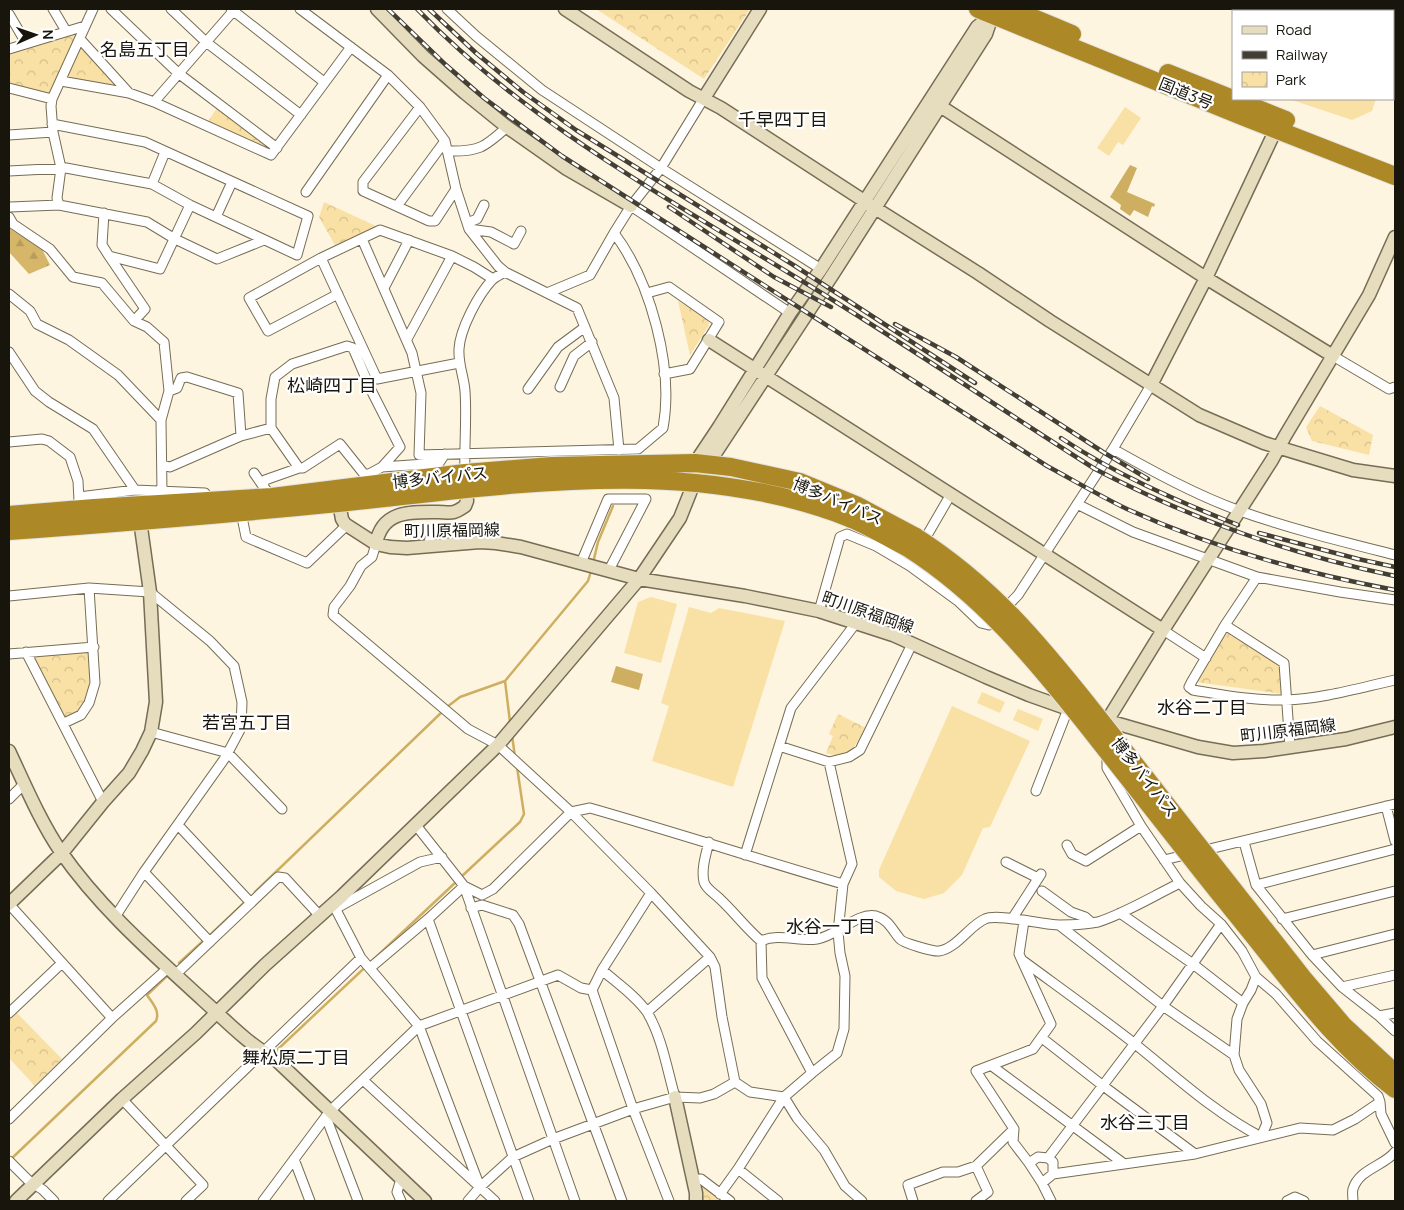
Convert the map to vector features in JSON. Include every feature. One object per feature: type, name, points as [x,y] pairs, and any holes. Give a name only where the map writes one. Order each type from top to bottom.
[{"type":"highway","name":"国道3号","points":[[1012,9],[1232,100]]},
{"type":"highway","name":"国道3号","points":[[989,11],[1242,104],[1395,164]]},
{"type":"highway","name":"国道3号","points":[[1242,104],[1276,129],[1395,176]]},
{"type":"highway","name":"博多バイパス","points":[[9,515],[79,503],[241,512],[339,503],[552,466],[702,464],[730,467],[800,482],[856,505],[911,550]]},
{"type":"highway","name":"博多バイパス","points":[[9,531],[138,505],[268,492],[466,481],[553,482],[635,480],[694,482],[794,500],[848,517],[911,550],[931,563],[962,586],[989,612],[1025,649],[1203,862],[1343,1025],[1395,1073]]},
{"type":"highway","name":"博多バイパス","points":[[1203,862],[1293,986],[1334,1034],[1395,1089]]},
{"type":"street","points":[[53,9],[66,31]]},
{"type":"street","points":[[59,205],[57,198],[61,168],[53,128],[52,99],[93,9]]},
{"type":"street","points":[[110,9],[178,73],[277,148]]},
{"type":"street","points":[[171,9],[206,42],[301,115]]},
{"type":"street","points":[[300,9],[388,75],[420,107],[445,141],[456,190],[468,226],[492,259],[505,272],[578,308],[614,398],[619,450]]},
{"type":"street","points":[[377,9],[423,56],[465,93],[507,126],[567,169],[631,206],[790,312]]},
{"type":"street","points":[[447,9],[476,36],[542,90],[821,269]]},
{"type":"street","points":[[565,9],[690,91],[721,108],[869,205],[1199,415],[1279,448],[1353,470],[1395,476]]},
{"type":"street","points":[[547,293],[590,275],[631,206],[661,168],[760,9]]},
{"type":"street","points":[[154,102],[233,10],[324,82]]},
{"type":"street","points":[[334,906],[415,824],[498,745],[639,579],[680,518],[719,427],[790,312],[940,106],[986,34],[989,11]]},
{"type":"street","points":[[702,464],[766,376],[977,27],[989,11]]},
{"type":"street","points":[[9,14],[26,43]]},
{"type":"street","points":[[9,49],[85,26]]},
{"type":"street","points":[[80,39],[129,93]]},
{"type":"street","points":[[61,81],[129,93],[154,102],[271,155],[351,47]]},
{"type":"street","points":[[306,192],[388,75]]},
{"type":"street","points":[[9,88],[52,99]]},
{"type":"street","points":[[940,106],[1206,278],[1389,389],[1395,386]]},
{"type":"street","points":[[420,107],[363,182],[362,191],[429,221],[435,221],[456,190]]},
{"type":"street","points":[[447,151],[464,152],[478,149],[490,142],[507,126]]},
{"type":"street","points":[[9,135],[53,128],[144,142],[308,216],[297,255],[302,269]]},
{"type":"street","points":[[819,612],[840,537],[847,534],[876,546],[911,550],[958,602],[981,623],[989,625],[1018,595],[1113,449],[1152,385],[1206,278],[1276,129]]},
{"type":"street","points":[[396,206],[445,141]]},
{"type":"street","points":[[152,184],[164,152]]},
{"type":"street","points":[[9,171],[61,168],[152,184],[190,205],[297,255]]},
{"type":"street","points":[[216,217],[232,182]]},
{"type":"street","points":[[162,492],[161,420],[169,391],[164,342],[147,327],[134,321],[102,282],[73,277],[50,249],[13,224],[9,210],[59,205],[147,222],[175,239],[217,259],[264,240]]},
{"type":"street","points":[[109,256],[160,269],[190,205]]},
{"type":"street","points":[[468,226],[477,219],[484,205]]},
{"type":"street","points":[[104,213],[102,246],[145,309],[134,321]]},
{"type":"street","points":[[468,226],[491,232],[514,244],[521,231]]},
{"type":"street","points":[[338,294],[268,331],[249,298],[321,258],[380,230],[452,256],[493,279]]},
{"type":"street","points":[[362,239],[412,353],[421,393],[419,455],[464,454],[638,449],[663,428],[667,408],[658,333],[647,293],[623,245],[614,233]]},
{"type":"street","points":[[384,288],[409,240]]},
{"type":"street","points":[[1394,244],[1369,295],[1279,448],[1163,630],[1108,721],[1107,768],[1141,826],[1180,883],[1221,924],[1242,952],[1256,977],[1276,994],[1317,1042],[1378,1096],[1381,1114],[1395,1144]]},
{"type":"street","points":[[407,339],[452,256]]},
{"type":"street","points":[[321,258],[378,379],[459,362]]},
{"type":"street","points":[[505,272],[493,279],[478,300],[462,333],[459,348],[459,362],[464,378],[465,392],[465,506],[455,512],[400,514],[384,523],[377,537],[372,557],[361,566],[350,586],[334,607],[333,615],[468,729],[498,745],[571,812],[710,957],[714,967],[735,1082],[750,1092],[784,1097],[797,1118],[824,1150],[845,1186],[862,1201]]},
{"type":"street","points":[[647,293],[668,287],[719,322],[690,369],[664,374]]},
{"type":"street","points":[[9,294],[30,311],[37,324],[69,340],[118,375],[161,420]]},
{"type":"street","points":[[528,389],[558,348],[585,327]]},
{"type":"street","points":[[709,340],[1206,658]]},
{"type":"street","points":[[560,387],[574,356],[592,342]]},
{"type":"street","points":[[268,492],[265,480],[304,468],[340,444],[364,474],[370,474],[382,467],[400,447],[371,390],[353,348],[347,346],[292,364],[275,377],[270,399],[271,428],[299,468]]},
{"type":"street","points":[[9,352],[35,391],[49,402],[93,429],[138,505],[150,592],[156,702],[151,732],[129,773],[62,853],[9,904],[112,1018]]},
{"type":"street","points":[[169,391],[177,388],[181,378],[187,377],[238,393],[241,436]]},
{"type":"street","points":[[162,465],[170,467],[241,436],[271,428]]},
{"type":"street","points":[[9,442],[49,440],[70,457],[78,481],[79,503]]},
{"type":"street","points":[[1113,449],[1150,470],[1240,511],[1328,538],[1395,555]]},
{"type":"street","points":[[382,467],[439,463],[445,454]]},
{"type":"street","points":[[254,473],[268,492]]},
{"type":"street","points":[[138,505],[153,499],[162,492]]},
{"type":"street","points":[[138,505],[162,492],[230,494]]},
{"type":"street","points":[[911,550],[951,494]]},
{"type":"street","points":[[582,563],[608,499],[646,499],[609,570]]},
{"type":"street","points":[[241,512],[246,537],[307,563],[347,525],[342,520],[339,503]]},
{"type":"street","points":[[1077,504],[1133,532],[1257,577],[1395,600]]},
{"type":"street","name":"町川原福岡線","points":[[347,525],[376,544],[390,547],[407,548],[480,542],[496,543],[582,563],[639,579],[745,596],[819,612],[893,635],[986,677],[1068,709],[1198,746],[1233,752],[1264,751],[1346,739],[1395,726]]},
{"type":"street","points":[[428,546],[433,528]]},
{"type":"street","points":[[1257,577],[1225,625],[1189,687],[1193,690],[1247,699],[1286,700],[1330,695],[1395,680]]},
{"type":"street","points":[[64,724],[80,715],[89,703],[95,683],[89,588]]},
{"type":"street","points":[[9,596],[89,588],[150,592],[210,641],[234,666],[242,702],[241,728],[228,753],[144,872],[115,917]]},
{"type":"street","points":[[745,855],[791,708],[856,623]]},
{"type":"street","points":[[1225,625],[1284,663],[1290,747]]},
{"type":"street","points":[[778,746],[829,762],[850,757],[860,750],[912,644]]},
{"type":"street","points":[[9,654],[94,647]]},
{"type":"street","points":[[26,652],[103,802]]},
{"type":"street","points":[[1036,791],[1068,709]]},
{"type":"street","points":[[151,732],[228,753],[282,809]]},
{"type":"street","points":[[9,751],[24,784],[62,853],[105,907],[172,972],[264,1053],[273,1057],[328,1114],[425,1201]]},
{"type":"street","points":[[720,1194],[738,1170],[784,1097],[837,1053],[844,1029],[845,976],[838,932],[843,884],[852,864],[829,762]]},
{"type":"street","points":[[9,799],[24,784]]},
{"type":"street","points":[[1164,860],[1391,805],[1395,841]]},
{"type":"street","points":[[464,886],[482,895],[493,889],[571,812],[590,808],[709,842],[745,855],[843,884]]},
{"type":"street","points":[[415,824],[464,886],[575,1201]]},
{"type":"street","points":[[178,825],[251,903]]},
{"type":"street","points":[[1067,845],[1072,854],[1086,861],[1141,826]]},
{"type":"street","points":[[709,842],[704,868],[704,882],[709,890],[761,941],[762,978],[812,1073]]},
{"type":"street","points":[[1244,842],[1256,885],[1282,919],[1342,987],[1395,1031]]},
{"type":"street","points":[[1256,885],[1395,849]]},
{"type":"street","points":[[16,1201],[122,1099],[320,916],[334,906],[420,862],[442,857]]},
{"type":"street","points":[[1006,862],[1040,876],[1012,919]]},
{"type":"street","points":[[144,872],[210,942]]},
{"type":"street","points":[[9,1119],[112,1018],[210,942],[278,878],[285,878],[320,916]]},
{"type":"street","points":[[761,941],[769,938],[818,939],[838,932],[854,920],[866,916],[876,916],[885,920],[901,941],[937,952],[946,949],[985,919],[1001,917],[1024,922],[1060,925],[1092,922],[1120,913],[1180,883]]},
{"type":"street","points":[[370,968],[428,920],[464,886]]},
{"type":"street","points":[[1042,891],[1071,912],[1085,917],[1092,922]]},
{"type":"street","points":[[1282,919],[1395,891]]},
{"type":"street","points":[[651,894],[602,970],[592,990],[633,1109],[668,1201]]},
{"type":"street","points":[[471,908],[482,905],[513,915],[519,924],[622,1201]]},
{"type":"street","points":[[334,906],[361,958],[419,1026],[480,1187]]},
{"type":"street","points":[[1120,913],[1243,1003]]},
{"type":"street","points":[[428,920],[529,1201]]},
{"type":"street","points":[[1024,922],[1019,954],[1051,1024],[1033,1049],[976,1071],[1014,1130],[1013,1142],[1042,1183],[1051,1201]]},
{"type":"street","points":[[1048,1158],[1163,1006],[1221,924]]},
{"type":"street","points":[[1060,925],[1163,1006],[1234,1055]]},
{"type":"street","points":[[1312,955],[1395,934]]},
{"type":"street","points":[[647,1012],[710,957]]},
{"type":"street","points":[[108,1201],[361,958]]},
{"type":"street","points":[[1021,960],[1134,1043],[1188,1087],[1260,1137]]},
{"type":"street","points":[[9,1013],[62,963]]},
{"type":"street","points":[[602,970],[647,1012],[659,1038],[693,1180],[696,1201]]},
{"type":"street","points":[[264,1200],[328,1114],[419,1026],[561,976],[581,988],[592,990]]},
{"type":"street","points":[[1342,987],[1395,976]]},
{"type":"street","points":[[1256,977],[1237,1019],[1234,1055],[1239,1070],[1260,1104],[1267,1123],[1260,1137]]},
{"type":"street","points":[[1378,1016],[1395,1013]]},
{"type":"street","points":[[1042,1038],[1195,1154]]},
{"type":"street","points":[[992,1066],[1123,1163]]},
{"type":"street","points":[[363,1080],[495,1201]]},
{"type":"street","points":[[468,1201],[480,1187],[513,1157],[553,1139],[633,1109],[674,1097],[700,1098],[714,1094],[735,1082]]},
{"type":"street","points":[[122,1099],[204,1185],[186,1201]]},
{"type":"street","points":[[1042,1183],[1053,1174],[1195,1154],[1300,1128],[1333,1130],[1380,1102]]},
{"type":"street","points":[[328,1114],[358,1201]]},
{"type":"street","points":[[913,1201],[908,1185],[943,1172],[958,1172],[976,1166],[1014,1130]]},
{"type":"street","points":[[1352,1201],[1353,1189],[1360,1178],[1391,1157],[1395,1152]]},
{"type":"street","points":[[1029,1163],[1038,1157],[1048,1158],[1053,1162],[1053,1174]]},
{"type":"street","points":[[294,1158],[310,1201]]},
{"type":"street","points":[[9,1161],[28,1180],[54,1201]]},
{"type":"street","points":[[976,1166],[988,1192],[976,1201]]},
{"type":"street","points":[[738,1170],[778,1201]]},
{"type":"street","points":[[401,1179],[397,1192],[401,1201]]},
{"type":"street","points":[[693,1180],[701,1179],[730,1201]]},
{"type":"street","points":[[1287,1201],[1295,1197],[1304,1201]]},
{"type":"green space","points":[[596,9],[750,9],[704,79]]},
{"type":"green space","points":[[76,33],[53,91],[49,94],[9,86],[9,53],[67,34]]},
{"type":"green space","points":[[80,48],[121,89],[69,80],[67,76]]},
{"type":"green space","points":[[1292,100],[1376,100],[1372,111],[1352,120]]},
{"type":"green space","points":[[1125,107],[1141,118],[1123,145],[1118,142],[1109,156],[1097,148]]},
{"type":"green space","points":[[217,108],[268,145],[266,150],[207,123]]},
{"type":"green space","points":[[324,202],[378,227],[335,245],[319,217]]},
{"type":"green space","points":[[9,228],[42,249],[50,265],[29,274],[9,252]]},
{"type":"green space","points":[[678,301],[707,318],[709,323],[690,355]]},
{"type":"green space","points":[[1320,406],[1373,435],[1369,455],[1312,441],[1306,427]]},
{"type":"green space","points":[[651,597],[677,604],[661,663],[624,653],[638,602]]},
{"type":"green space","points":[[689,607],[711,613],[719,608],[785,621],[733,787],[652,761],[669,706],[661,703]]},
{"type":"green space","points":[[1226,630],[1282,665],[1283,694],[1195,682]]},
{"type":"green space","points":[[88,651],[91,677],[89,694],[81,708],[70,717],[64,718],[33,658],[34,654]]},
{"type":"green space","points":[[982,692],[1005,702],[1000,713],[977,703]]},
{"type":"green space","points":[[952,706],[1030,741],[990,827],[983,828],[962,875],[944,893],[924,899],[896,891],[879,877],[879,870]]},
{"type":"green space","points":[[1018,709],[1043,719],[1038,731],[1013,720]]},
{"type":"green space","points":[[838,714],[866,728],[851,749],[846,753],[834,755],[826,753],[833,736],[829,734]]},
{"type":"green space","points":[[16,1012],[62,1059],[35,1086],[9,1058],[9,1019]]},
{"type":"green space","points":[[704,1187],[711,1190],[724,1201],[700,1201],[700,1188]]},
{"type":"shaded area","points":[[1130,165],[1137,168],[1127,192],[1155,204],[1154,207],[1152,206],[1148,217],[1134,210],[1130,216],[1120,209],[1121,205],[1110,197]]},
{"type":"shaded area","points":[[616,666],[643,674],[639,690],[611,682]]},
{"type":"waterway","points":[[593,563],[598,542],[613,506]]},
{"type":"waterway","points":[[447,707],[460,697],[505,681],[588,581],[591,571]]},
{"type":"waterway","points":[[505,681],[510,722]]},
{"type":"waterway","points":[[255,892],[443,711]]},
{"type":"waterway","points":[[512,735],[515,757]]},
{"type":"waterway","points":[[461,877],[520,822],[524,814],[517,767]]},
{"type":"waterway","points":[[276,1051],[457,881]]},
{"type":"waterway","points":[[211,934],[245,902]]},
{"type":"waterway","points":[[179,963],[203,941]]},
{"type":"waterway","points":[[10,1160],[156,1021],[157,1014],[154,1005],[147,995],[166,977]]},
{"type":"railway","points":[[388,9],[446,65],[484,98],[562,156],[1047,466],[1127,509],[1192,536],[1292,567],[1395,590]]},
{"type":"railway","points":[[417,9],[458,49],[502,86],[594,153],[866,321],[1095,469],[1168,504],[1241,533],[1316,557],[1395,576]]},
{"type":"railway","points":[[429,9],[476,53],[523,92],[576,130],[795,266],[975,383]]},
{"type":"railway","points":[[669,207],[774,277],[831,307]]},
{"type":"railway","points":[[895,324],[956,357],[1148,479]]},
{"type":"railway","points":[[1061,438],[1147,486],[1238,525]]},
{"type":"railway","points":[[1259,533],[1395,567]]},
{"type":"district","name":"名島五丁目","points":[[145,50]]},
{"type":"district","name":"千早四丁目","points":[[783,120]]},
{"type":"district","name":"松崎四丁目","points":[[332,386]]},
{"type":"district","name":"水谷二丁目","points":[[1202,708]]},
{"type":"district","name":"若宮五丁目","points":[[247,723]]},
{"type":"district","name":"水谷一丁目","points":[[831,927]]},
{"type":"district","name":"舞松原二丁目","points":[[296,1058]]},
{"type":"district","name":"水谷三丁目","points":[[1145,1123]]}]
